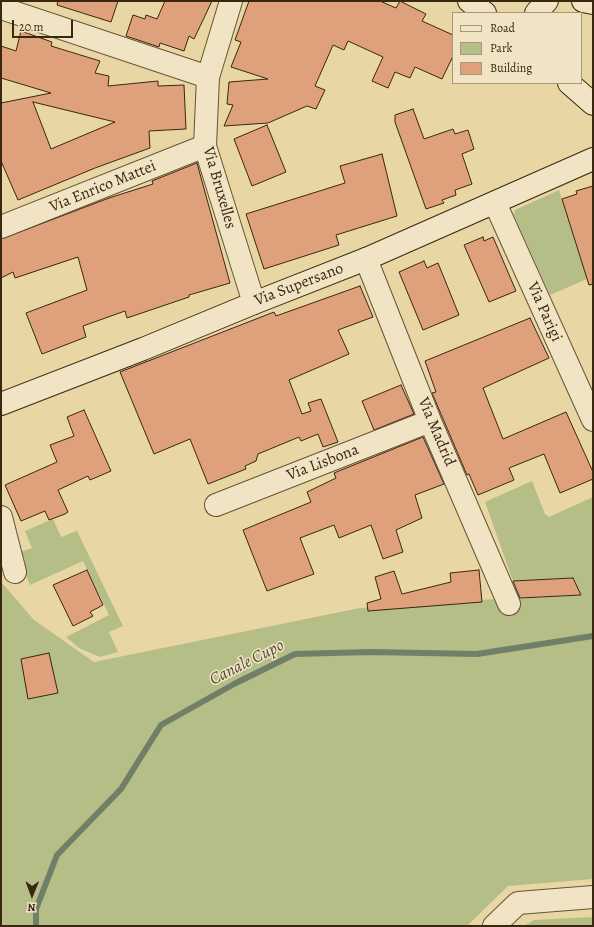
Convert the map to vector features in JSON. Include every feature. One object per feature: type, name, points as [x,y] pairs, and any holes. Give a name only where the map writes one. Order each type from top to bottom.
[{"type":"street","name":"Via Bruxelles","points":[[231,1],[208,77],[205,146],[254,303]]},
{"type":"street","points":[[469,1],[484,12]]},
{"type":"street","points":[[537,12],[547,1]]},
{"type":"street","points":[[583,1],[593,3]]},
{"type":"street","points":[[1,8],[208,77]]},
{"type":"street","points":[[570,84],[593,104]]},
{"type":"street","name":"Via Enrico Mattei","points":[[1,227],[205,146]]},
{"type":"street","name":"Via Supersano","points":[[1,404],[143,350],[254,303],[366,259],[593,159]]},
{"type":"street","name":"Via Parigi","points":[[495,203],[593,420]]},
{"type":"street","name":"Via Madrid","points":[[366,259],[430,421],[509,604]]},
{"type":"street","name":"Via Lisbona","points":[[216,505],[430,421]]},
{"type":"street","points":[[1,517],[14,572]]},
{"type":"street","points":[[494,926],[518,903],[593,897]]},
{"type":"green space","points":[[559,190],[587,279],[550,295],[514,215],[515,210]]},
{"type":"green space","points":[[532,481],[545,514],[549,517],[593,497],[593,879],[508,886],[467,926],[1,926],[1,585],[3,584],[34,620],[94,662],[360,608],[496,599],[501,614],[519,611],[514,599],[581,595],[572,578],[513,581],[485,502]]},
{"type":"green space","points":[[53,519],[61,537],[77,531],[123,626],[109,632],[118,652],[100,657],[79,648],[66,637],[109,615],[83,561],[30,585],[17,553],[32,548],[25,531]]},
{"type":"green space","points":[[593,917],[593,926],[524,926],[534,920]]},
{"type":"building","points":[[58,1],[118,1],[111,22],[57,5]]},
{"type":"building","points":[[165,1],[212,1],[194,39],[189,36],[184,51],[160,43],[159,47],[126,36],[133,15],[145,19],[146,15],[157,19]]},
{"type":"building","points":[[249,1],[380,1],[396,8],[400,1],[426,14],[422,21],[452,35],[452,58],[442,79],[415,67],[410,78],[395,72],[388,88],[372,81],[383,57],[348,41],[344,50],[333,45],[315,86],[325,90],[316,109],[307,106],[268,123],[224,126],[233,105],[227,104],[229,82],[268,79],[231,67],[241,42],[235,40]]},
{"type":"building","points":[[21,31],[52,42],[51,46],[100,61],[95,73],[109,76],[108,86],[158,81],[158,86],[184,85],[186,129],[149,131],[150,148],[95,168],[18,200],[1,161],[1,103],[51,93],[1,78],[1,46],[16,51]],"holes":[[[33,102],[115,122],[51,149]]]},
{"type":"building","points":[[413,109],[424,139],[453,129],[455,134],[468,130],[474,149],[462,154],[472,184],[455,190],[456,195],[442,200],[444,203],[426,209],[395,122],[395,115]]},
{"type":"building","points":[[267,125],[286,172],[252,186],[234,139]]},
{"type":"building","points":[[382,154],[397,216],[336,235],[339,245],[264,269],[246,214],[345,183],[340,166]]},
{"type":"building","points":[[197,163],[230,283],[189,295],[189,297],[127,318],[125,311],[83,326],[86,337],[42,354],[26,313],[87,290],[78,257],[15,278],[13,272],[1,278],[1,239],[109,198],[153,184],[152,181]]},
{"type":"building","points":[[593,186],[593,284],[589,285],[562,199],[577,194],[576,191]]},
{"type":"building","points":[[483,237],[484,241],[493,237],[516,291],[489,302],[464,245]]},
{"type":"building","points":[[424,261],[427,268],[438,263],[459,315],[423,330],[399,272]]},
{"type":"building","points":[[360,286],[373,317],[338,330],[349,354],[289,380],[302,414],[311,411],[308,403],[321,399],[338,442],[323,447],[318,434],[301,441],[299,437],[258,454],[256,461],[245,466],[246,469],[208,484],[190,439],[154,454],[120,372],[274,312],[276,316]]},
{"type":"building","points":[[530,318],[549,358],[483,388],[503,439],[566,412],[593,472],[593,479],[560,493],[544,454],[509,468],[514,480],[478,495],[469,474],[467,475],[432,393],[436,392],[425,361]]},
{"type":"building","points":[[401,385],[414,414],[374,430],[362,401]]},
{"type":"building","points":[[84,410],[111,471],[90,480],[88,476],[58,490],[68,512],[65,514],[49,520],[45,511],[21,521],[5,485],[57,462],[50,445],[74,436],[67,417]]},
{"type":"building","points":[[423,437],[444,484],[415,495],[422,518],[396,530],[403,552],[383,559],[371,525],[339,538],[334,525],[300,538],[314,574],[267,591],[243,530],[311,502],[307,492],[336,478],[334,473]]},
{"type":"building","points":[[87,570],[103,605],[90,612],[93,616],[73,626],[53,585]]},
{"type":"building","points":[[479,570],[482,602],[368,611],[367,603],[381,599],[375,577],[394,571],[402,594],[451,582],[450,573]]},
{"type":"building","points":[[573,578],[581,595],[520,598],[513,581]]},
{"type":"building","points":[[49,653],[58,693],[28,699],[21,659]]},
{"type":"waterway","name":"Canale Cupo","points":[[36,926],[36,909],[57,855],[121,789],[161,725],[234,684],[295,654],[370,652],[477,654],[593,636]]}]
